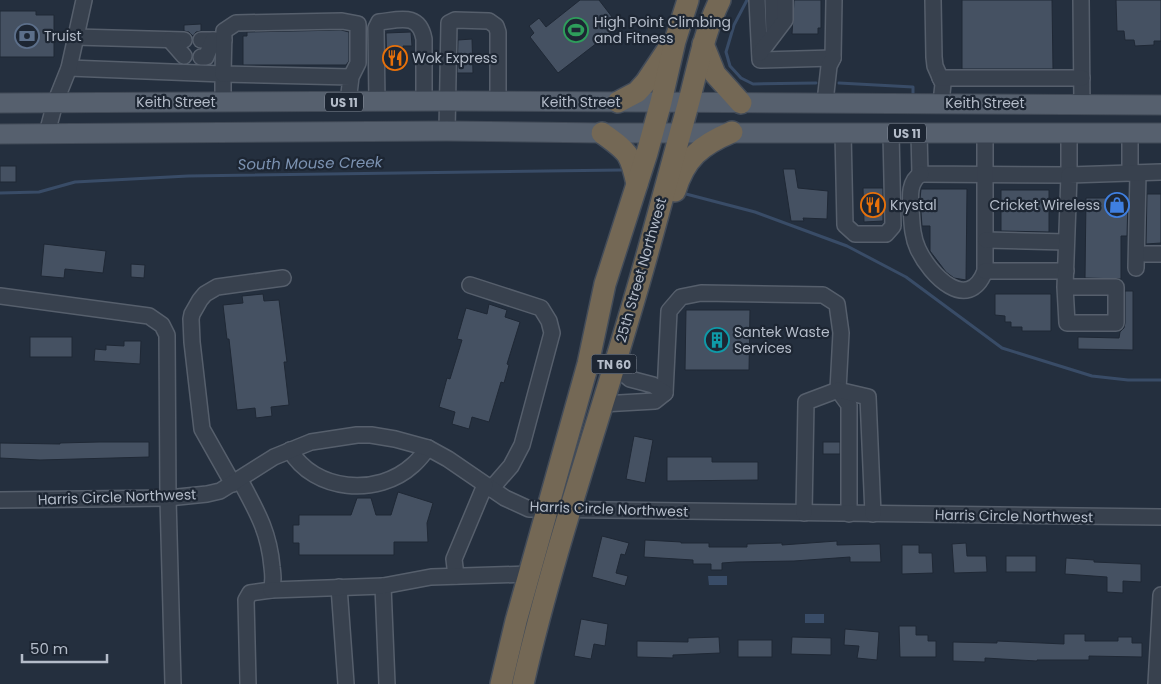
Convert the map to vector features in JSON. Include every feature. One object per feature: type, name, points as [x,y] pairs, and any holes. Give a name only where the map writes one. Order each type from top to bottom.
[{"type":"highway","name":"25th Street Northwest","points":[[501,684],[516,621],[588,364],[605,284],[653,132],[675,41],[688,0]]},
{"type":"highway","name":"25th Street Northwest","points":[[523,684],[533,637],[650,246],[703,44],[720,0]]},
{"type":"highway","points":[[618,102],[637,92],[675,41]]},
{"type":"highway","points":[[703,44],[716,74],[741,103]]},
{"type":"highway","points":[[650,246],[669,208],[682,170],[702,147],[732,132]]},
{"type":"highway","points":[[602,133],[628,154],[633,163],[637,184]]},
{"type":"main road","name":"Keith Street","points":[[0,103],[498,101],[1161,105]]},
{"type":"main road","points":[[223,102],[240,119],[253,127],[286,132]]},
{"type":"main road","name":"US 11","points":[[0,134],[447,131],[602,133],[1161,133]]},
{"type":"street","points":[[47,133],[55,102],[68,68],[84,0]]},
{"type":"street","points":[[758,0],[760,60],[833,58]]},
{"type":"street","points":[[773,0],[774,34]]},
{"type":"street","points":[[760,53],[785,20],[786,0]]},
{"type":"street","points":[[825,102],[829,66],[833,58],[834,0]]},
{"type":"street","points":[[933,0],[934,57],[935,66],[943,84],[942,103]]},
{"type":"street","points":[[1081,0],[1082,104]]},
{"type":"street","points":[[377,102],[376,28],[379,22],[407,19],[418,23],[424,39],[424,101]]},
{"type":"street","points":[[447,131],[449,23],[455,20],[489,21],[496,26],[498,32],[498,101]]},
{"type":"street","points":[[201,57],[206,57],[213,40],[236,23],[342,21],[358,24],[358,63],[351,77],[348,102]]},
{"type":"street","points":[[76,37],[177,40],[184,56]]},
{"type":"street","points":[[213,40],[223,74],[223,102]]},
{"type":"street","points":[[68,68],[351,77]]},
{"type":"street","points":[[940,78],[1082,78]]},
{"type":"street","points":[[843,132],[845,225],[884,224],[888,219],[887,172],[892,163],[891,132]]},
{"type":"street","points":[[919,133],[921,174]]},
{"type":"street","points":[[985,133],[986,174],[986,271],[981,282],[973,288],[958,290],[942,281],[928,268],[913,234],[910,201],[915,177],[921,174],[986,174],[1069,175],[1161,172]]},
{"type":"street","points":[[986,271],[1066,279],[1069,133]]},
{"type":"street","points":[[1130,133],[1134,173],[1136,268]]},
{"type":"street","points":[[986,240],[1066,242]]},
{"type":"street","points":[[1146,254],[1161,254]]},
{"type":"street","points":[[271,590],[273,579],[272,563],[266,530],[202,429],[190,325],[192,314],[200,300],[210,290],[216,287],[283,278]]},
{"type":"street","points":[[456,576],[454,559],[488,487],[510,466],[522,445],[552,333],[549,321],[541,308],[470,285]]},
{"type":"street","points":[[602,404],[655,401],[665,393],[669,311],[681,297],[700,293],[823,295],[837,304],[841,333],[838,390],[849,405],[849,514]]},
{"type":"street","points":[[0,296],[149,316],[162,325],[167,335],[168,498],[173,684]]},
{"type":"street","points":[[167,344],[192,342]]},
{"type":"street","points":[[614,365],[630,379],[653,385],[665,393]]},
{"type":"street","points":[[804,513],[806,402],[838,390],[868,397],[873,514]]},
{"type":"street","name":"Harris Circle Northwest","points":[[0,500],[168,498],[214,492],[236,482],[274,457],[290,450],[311,442],[357,435],[395,438],[428,448],[448,459],[505,498],[529,509],[1161,517]]},
{"type":"street","points":[[290,450],[298,463],[313,474],[342,485],[367,485],[388,480],[405,471],[413,466],[428,448]]},
{"type":"street","points":[[248,684],[246,600],[250,593],[271,590],[383,586],[431,577],[530,574]]},
{"type":"street","points":[[383,586],[388,684]]},
{"type":"street","points":[[339,587],[346,684]]},
{"type":"street","points":[[1156,684],[1161,595]]},
{"type":"water","points":[[708,576],[727,576],[727,585],[709,585]]},
{"type":"water","points":[[805,614],[824,614],[824,623],[805,623]]},
{"type":"building","points":[[580,0],[599,0],[619,26],[558,73],[530,37],[534,33],[529,26],[539,18],[546,27]]},
{"type":"building","points":[[794,0],[821,0],[821,28],[818,28],[818,34],[792,34]]},
{"type":"building","points":[[962,0],[1052,0],[1053,69],[962,69]]},
{"type":"building","points":[[1116,0],[1161,0],[1161,41],[1154,41],[1154,45],[1135,46],[1134,40],[1125,40],[1124,31],[1117,31]]},
{"type":"building","name":"Truist","points":[[0,11],[36,11],[36,15],[54,15],[54,57],[0,57]]},
{"type":"building","points":[[201,24],[201,31],[196,32],[193,36],[189,32],[184,31],[184,25]]},
{"type":"building","points":[[341,30],[349,32],[349,61],[346,65],[243,65],[243,36],[247,36],[247,32]]},
{"type":"building","name":"Wok Express","points":[[411,32],[412,46],[403,46],[404,69],[387,69],[386,33]]},
{"type":"building","points":[[472,39],[473,73],[457,73],[458,40]]},
{"type":"building","points":[[0,166],[16,166],[16,182],[0,182]]},
{"type":"building","points":[[783,169],[795,169],[798,188],[828,191],[827,219],[803,218],[804,221],[791,221]]},
{"type":"building","name":"Krystal","points":[[863,188],[883,188],[883,221],[864,222]]},
{"type":"building","points":[[921,189],[967,189],[966,280],[954,278],[946,272],[930,251],[930,226],[922,226]]},
{"type":"building","points":[[1001,190],[1049,190],[1049,232],[1001,231]]},
{"type":"building","points":[[1147,194],[1161,194],[1161,243],[1146,244]]},
{"type":"building","points":[[1086,198],[1128,198],[1127,236],[1121,236],[1121,279],[1085,278]]},
{"type":"building","points":[[44,244],[106,251],[103,273],[65,269],[64,278],[41,276]]},
{"type":"building","points":[[131,264],[145,265],[144,278],[131,277]]},
{"type":"building","points":[[1125,291],[1133,291],[1133,350],[1078,349],[1078,337],[1119,338],[1125,323]]},
{"type":"building","points":[[263,294],[264,301],[279,300],[287,362],[284,362],[289,405],[271,407],[272,416],[256,418],[255,408],[237,410],[223,305],[243,303],[242,296]]},
{"type":"building","points":[[995,294],[1051,294],[1051,331],[1022,331],[1022,327],[1011,327],[1011,322],[1005,322],[1005,316],[995,315]]},
{"type":"building","points":[[489,304],[507,310],[505,317],[520,322],[507,364],[509,365],[504,383],[501,382],[489,422],[472,417],[469,429],[452,424],[455,412],[439,407],[447,378],[450,379],[462,340],[457,339],[466,308],[487,314]]},
{"type":"building","name":"Santek Waste Services","points":[[686,310],[750,310],[749,370],[685,370]]},
{"type":"building","points":[[30,337],[72,337],[72,357],[30,357]]},
{"type":"building","points":[[124,341],[141,341],[140,364],[94,361],[95,349],[106,350],[106,345],[124,346]]},
{"type":"building","points":[[634,436],[653,440],[645,483],[626,479]]},
{"type":"building","points":[[149,442],[149,457],[40,460],[0,458],[0,443],[60,444]]},
{"type":"building","points":[[823,442],[840,442],[840,454],[823,454]]},
{"type":"building","points":[[667,457],[712,457],[712,462],[758,462],[758,480],[667,481]]},
{"type":"building","points":[[398,492],[433,503],[427,523],[428,542],[394,542],[394,555],[299,555],[299,543],[293,543],[293,525],[299,525],[299,515],[351,515],[357,498],[371,498],[376,515],[391,515]]},
{"type":"building","points":[[602,536],[629,543],[625,555],[621,554],[616,573],[628,576],[625,586],[592,577]]},
{"type":"building","points":[[645,540],[709,543],[709,547],[747,547],[747,544],[782,543],[782,545],[837,541],[837,545],[880,544],[881,562],[850,562],[850,557],[794,561],[736,562],[722,563],[722,570],[711,570],[711,564],[693,564],[693,560],[644,557]]},
{"type":"building","points":[[966,543],[967,556],[986,556],[987,572],[954,573],[952,544]]},
{"type":"building","points":[[902,545],[919,545],[919,553],[932,553],[933,573],[902,574]]},
{"type":"building","points":[[1006,556],[1036,556],[1036,572],[1006,572]]},
{"type":"building","points":[[1066,558],[1094,560],[1094,562],[1141,564],[1141,582],[1123,581],[1123,593],[1107,592],[1107,577],[1065,574]]},
{"type":"building","points":[[581,619],[608,624],[605,646],[594,644],[591,659],[574,656]]},
{"type":"building","points":[[899,626],[916,626],[916,635],[928,635],[928,641],[936,641],[936,657],[900,657]]},
{"type":"building","points":[[845,629],[879,632],[877,660],[857,658],[859,646],[844,645]]},
{"type":"building","points":[[1064,634],[1085,634],[1085,641],[1118,641],[1118,637],[1132,637],[1132,643],[1142,643],[1142,657],[1089,656],[1089,660],[1037,661],[985,658],[985,662],[953,661],[953,642],[997,643],[997,641],[1064,644]]},
{"type":"building","points":[[719,637],[720,653],[673,655],[673,658],[637,657],[637,641],[688,642],[688,638]]},
{"type":"building","points":[[792,637],[831,638],[831,655],[791,654]]},
{"type":"building","points":[[738,640],[772,640],[772,657],[738,657]]},
{"type":"waterway","points":[[747,0],[734,25],[726,52],[730,66],[741,78],[753,84],[816,83]]},
{"type":"waterway","points":[[839,83],[913,87],[913,93]]},
{"type":"waterway","name":"South Mouse Creek","points":[[0,193],[39,192],[75,182],[188,176],[621,170]]},
{"type":"waterway","name":"South Mouse Creek","points":[[686,194],[755,212],[847,246],[906,277],[1002,348],[1092,376],[1128,380],[1161,380]]},
{"type":"place","name":"High Point Climbing and Fitness","points":[[576,30]]},
{"type":"place","name":"Truist","points":[[27,36]]},
{"type":"place","name":"Wok Express","points":[[395,58]]},
{"type":"place","name":"Krystal","points":[[873,205]]},
{"type":"place","name":"Cricket Wireless","points":[[1117,205]]},
{"type":"place","name":"Santek Waste Services","points":[[717,340]]}]
